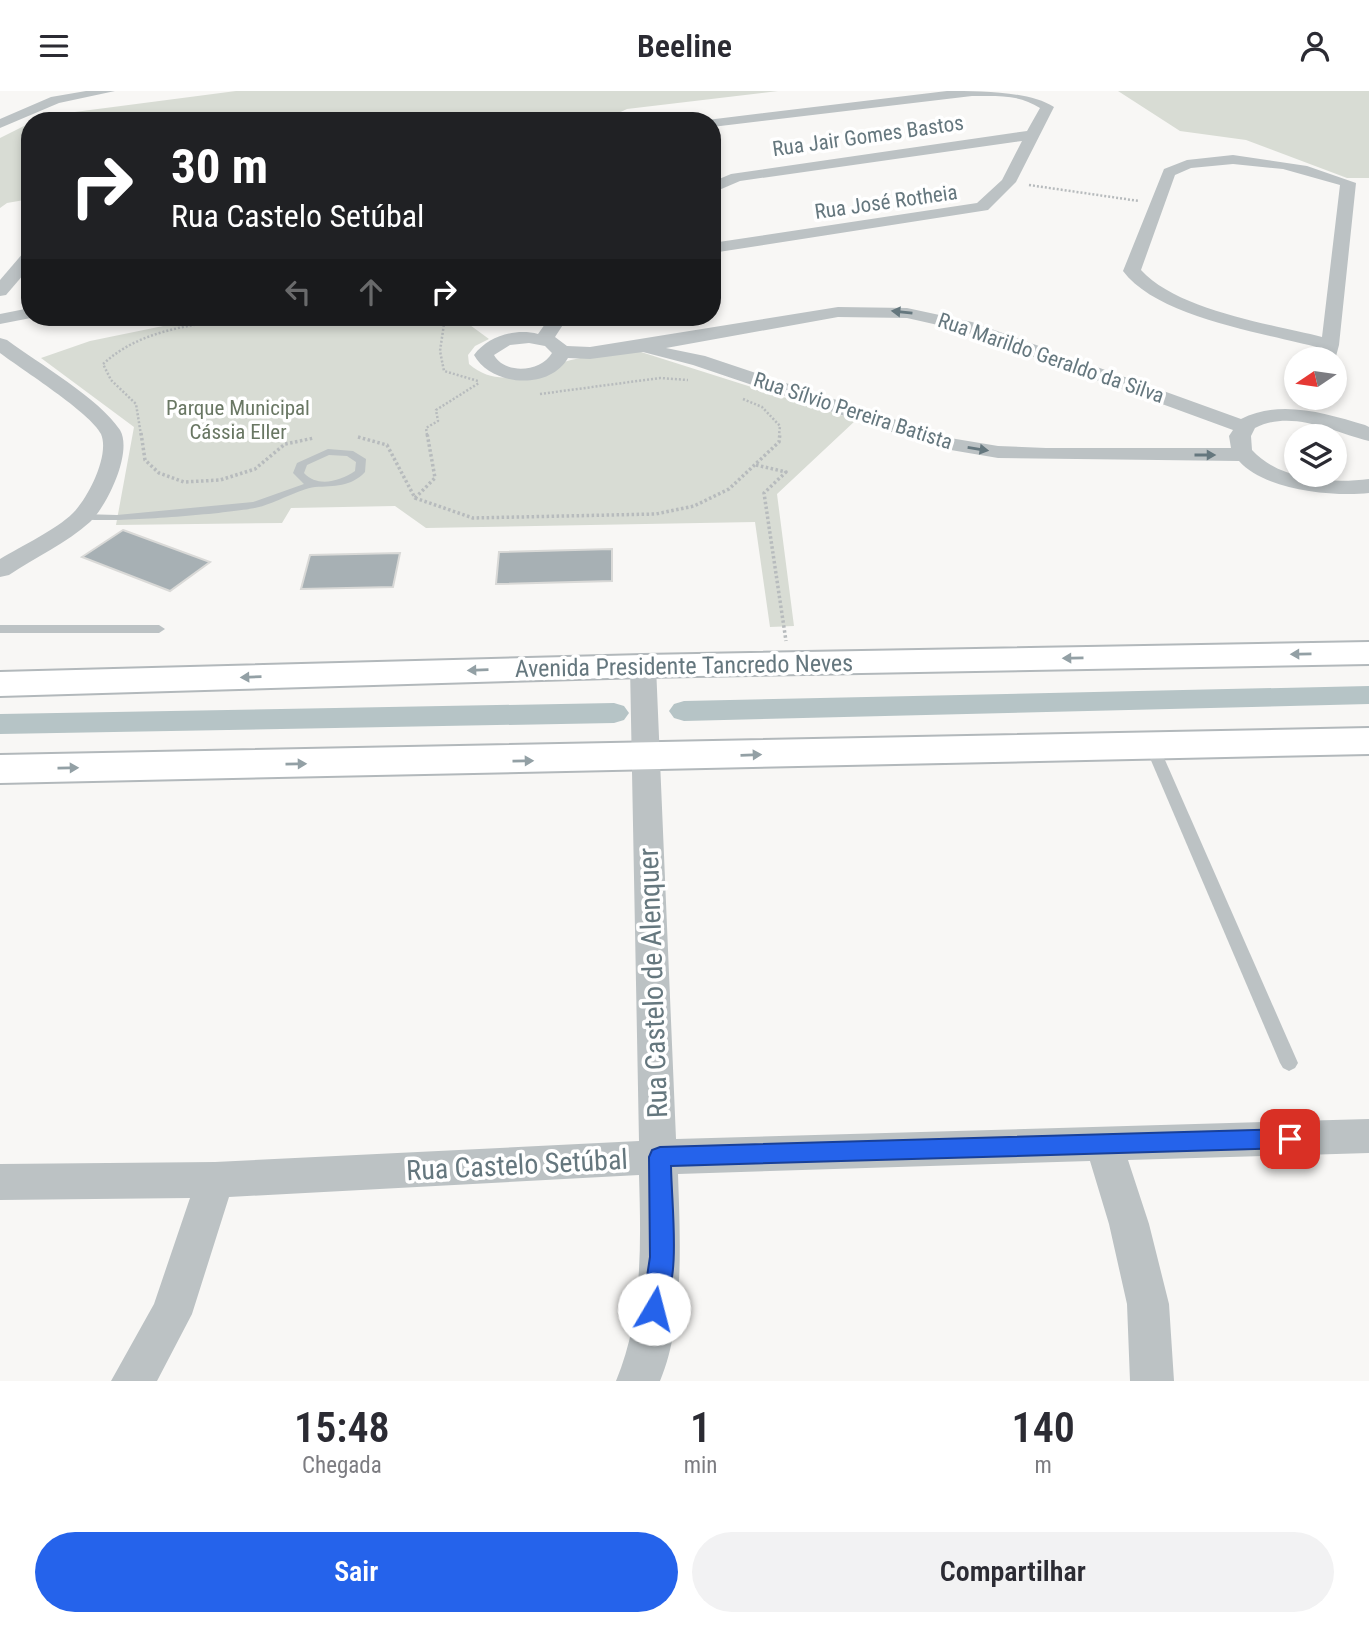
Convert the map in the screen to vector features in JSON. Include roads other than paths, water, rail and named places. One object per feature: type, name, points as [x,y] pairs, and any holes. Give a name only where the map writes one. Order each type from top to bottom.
[{"type":"main road","name":"Avenida Presidente Tancredo Neves","points":[[0,684],[643,666],[1369,653]]},
{"type":"main road","points":[[0,769],[645,729],[1151,744],[1369,741]]},
{"type":"street","points":[[25,112],[42,104],[109,91]]},
{"type":"street","name":"Rua José Rotheia","points":[[721,122],[996,92],[1032,97],[1047,107],[1008,181],[989,203],[970,211],[721,247]]},
{"type":"street","points":[[0,124],[21,114]]},
{"type":"street","name":"Rua Jair Gomes Bastos","points":[[721,184],[736,177],[1032,135]]},
{"type":"street","points":[[1203,162],[1285,165],[1328,175],[1348,183],[1328,352],[1166,297],[1136,279],[1132,271],[1169,172],[1203,162]]},
{"type":"street","points":[[721,174],[736,177]]},
{"type":"street","points":[[0,291],[21,266]]},
{"type":"street","name":"Rua Marildo Geraldo da Silva","points":[[562,352],[590,353],[631,348],[838,311],[885,310],[929,316],[965,326],[1245,427]]},
{"type":"street","points":[[0,319],[21,315]]},
{"type":"street","points":[[544,339],[553,326]]},
{"type":"street","points":[[698,360],[690,351],[691,344],[704,334]]},
{"type":"street","points":[[513,339],[544,339],[556,345],[562,352],[561,359],[553,366],[524,373],[494,369],[486,362],[484,355],[499,342],[513,339]]},
{"type":"street","points":[[0,344],[96,415],[111,433],[114,448],[111,468],[82,517],[0,570]]},
{"type":"street","name":"Rua Sílvio Pereira Batista","points":[[631,348],[698,360],[946,444],[998,452],[1046,454],[1246,455]]},
{"type":"street","points":[[1301,410],[1272,416],[1245,427],[1240,435],[1240,445],[1246,455],[1261,468],[1297,482],[1337,489],[1367,489]]},
{"type":"street","points":[[1320,410],[1369,435]]},
{"type":"street","name":"Rua Castelo de Alenquer","points":[[638,1381],[647,1361],[661,1257],[643,666]]},
{"type":"street","name":"Rua Castelo Setúbal","points":[[0,1182],[215,1180],[660,1157],[1369,1136]]},
{"type":"street","points":[[1104,1145],[1129,1224],[1148,1304],[1152,1381]]},
{"type":"street","points":[[133,1381],[171,1314],[215,1180]]},
{"type":"lane","points":[[82,517],[117,518],[255,505],[314,484],[334,484],[354,478],[360,472],[362,461],[349,453],[339,451],[309,458],[302,463],[298,473],[314,484]]},
{"type":"lane","points":[[0,629],[159,629]]},
{"type":"lane","points":[[1151,744],[1289,1063]]},
{"type":"waterway","points":[[684,711],[1369,695]]},
{"type":"waterway","points":[[0,724],[614,713]]},
{"type":"park label","name":"Parque Municipal Cássia Eller","points":[[238,420]]}]
